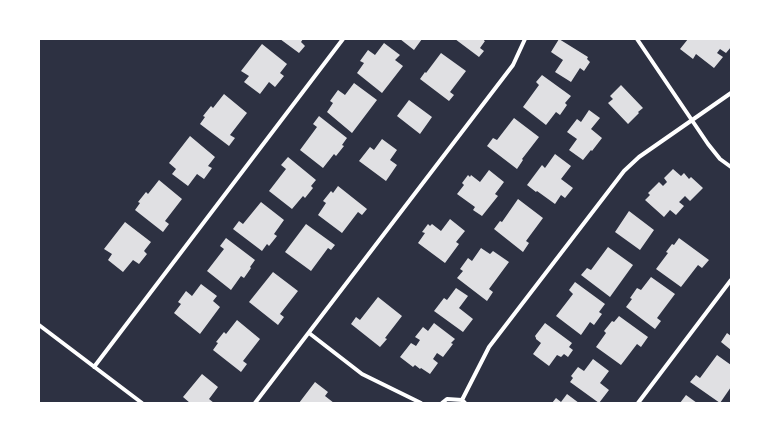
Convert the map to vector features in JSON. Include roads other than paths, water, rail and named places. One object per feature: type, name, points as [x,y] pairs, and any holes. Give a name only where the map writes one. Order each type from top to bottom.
[{"type":"street","points":[[94,367],[343,39]]},
{"type":"street","points":[[255,403],[513,65],[525,39]]},
{"type":"street","points":[[637,39],[708,144],[720,159],[731,167]]},
{"type":"street","points":[[442,403],[447,399],[464,402],[490,347],[624,171],[638,157],[731,94]]},
{"type":"street","points":[[638,403],[731,280]]},
{"type":"street","points":[[39,324],[142,403]]},
{"type":"street","points":[[309,333],[362,374],[422,403]]}]
